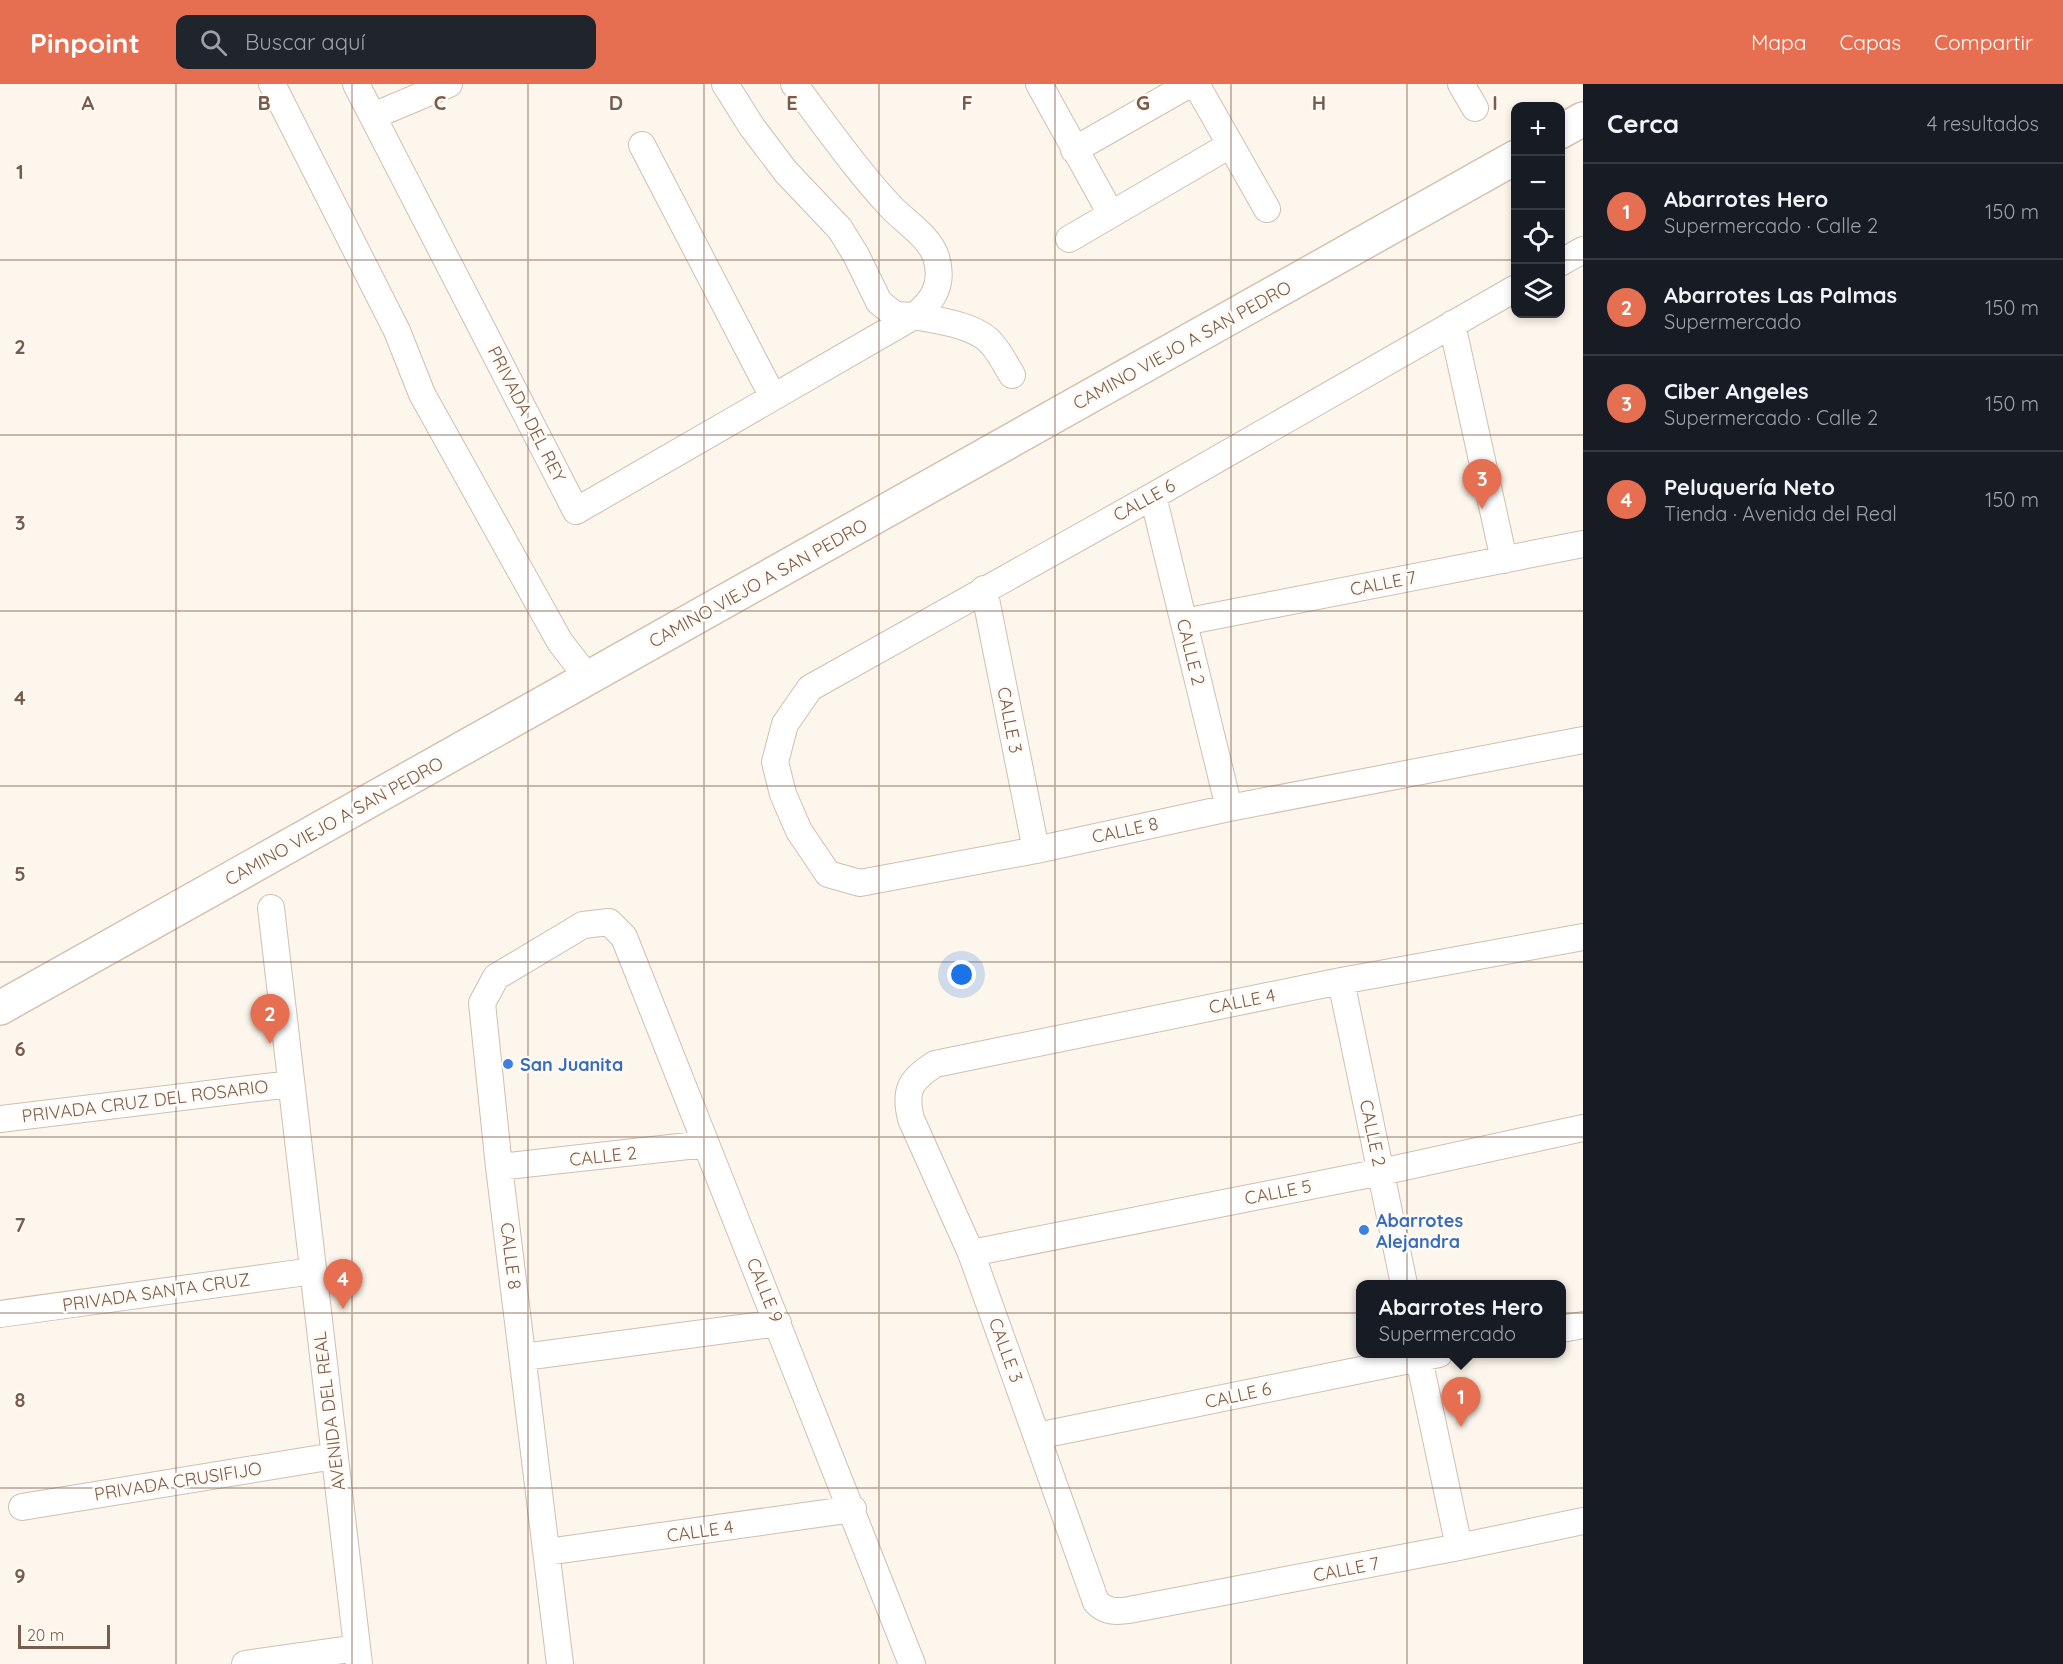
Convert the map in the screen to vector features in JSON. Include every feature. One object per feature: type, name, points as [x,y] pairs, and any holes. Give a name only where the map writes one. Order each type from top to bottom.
[{"type":"street","points":[[272,84],[397,331],[422,394],[560,642],[588,678]]},
{"type":"street","name":"PRIVADA DEL REY","points":[[356,84],[576,511],[914,316],[930,303],[934,296],[938,277],[935,255],[921,235],[891,207],[869,181],[794,84]]},
{"type":"street","points":[[373,117],[449,84]]},
{"type":"street","points":[[725,84],[752,128],[786,172],[840,229],[856,255],[879,302],[895,315],[946,321],[972,331],[991,342],[1012,375]]},
{"type":"street","points":[[1039,84],[1111,214]]},
{"type":"street","points":[[1074,150],[1190,84]]},
{"type":"street","points":[[1196,84],[1267,209]]},
{"type":"street","points":[[1461,84],[1475,108]]},
{"type":"street","points":[[1565,129],[1583,119]]},
{"type":"street","points":[[642,145],[772,397]]},
{"type":"street","points":[[1069,238],[1230,145]]},
{"type":"street","name":"CAMINO VIEJO A SAN PEDRO","points":[[0,1008],[1511,159]]},
{"type":"street","points":[[1565,260],[1583,250]]},
{"type":"street","name":"CALLE 6","points":[[785,724],[810,688],[1153,496],[1511,290]]},
{"type":"street","points":[[1452,324],[1504,560]]},
{"type":"street","name":"CALLE 2","points":[[1153,496],[1229,808]]},
{"type":"street","name":"CALLE 7","points":[[1184,622],[1583,544]]},
{"type":"street","name":"CALLE 3","points":[[984,589],[1036,850]]},
{"type":"street","name":"CALLE 8","points":[[785,724],[775,762],[783,794],[799,831],[828,874],[860,883],[1036,850],[1229,808],[1583,740]]},
{"type":"street","name":"AVENIDA DEL REAL","points":[[270,908],[358,1656]]},
{"type":"street","name":"CALLE 8","points":[[560,1664],[499,1167],[482,1003],[496,977],[583,925],[609,922]]},
{"type":"street","name":"CALLE 9","points":[[609,922],[624,937],[853,1509],[912,1664]]},
{"type":"street","name":"CALLE 4","points":[[910,1086],[921,1073],[935,1064],[1341,981],[1583,937]]},
{"type":"street","name":"CALLE 2","points":[[1341,981],[1403,1280]]},
{"type":"street","name":"PRIVADA CRUZ DEL ROSARIO","points":[[0,1119],[291,1084]]},
{"type":"street","name":"CALLE 3","points":[[910,1086],[907,1102],[911,1119],[971,1254],[1096,1602],[1109,1611]]},
{"type":"street","name":"CALLE 5","points":[[971,1254],[1381,1172],[1583,1128]]},
{"type":"street","name":"CALLE 2","points":[[499,1167],[706,1144]]},
{"type":"street","name":"PRIVADA SANTA CRUZ","points":[[0,1314],[313,1271]]},
{"type":"street","points":[[524,1357],[777,1323]]},
{"type":"street","points":[[1566,1328],[1583,1325]]},
{"type":"street","name":"CALLE 6","points":[[1037,1436],[1411,1358]]},
{"type":"street","points":[[1426,1358],[1459,1547]]},
{"type":"street","name":"PRIVADA CRUSIFIJO","points":[[22,1507],[334,1456]]},
{"type":"street","name":"CALLE 4","points":[[547,1552],[853,1509]]},
{"type":"street","name":"CALLE 7","points":[[1109,1611],[1119,1612],[1583,1521]]},
{"type":"street","points":[[245,1664],[358,1656]]},
{"type":"place","name":"Ciber Angeles","points":[[1482,509]]},
{"type":"place","name":"Abarrotes Las Palmas","points":[[270,1044]]},
{"type":"place","name":"San Juanita","points":[[508,1064]]},
{"type":"place","name":"Abarrotes Alejandra","points":[[1364,1230]]},
{"type":"place","name":"Peluquería Neto","points":[[343,1309]]},
{"type":"place","name":"Abarrotes Hero","points":[[1461,1427]]}]
